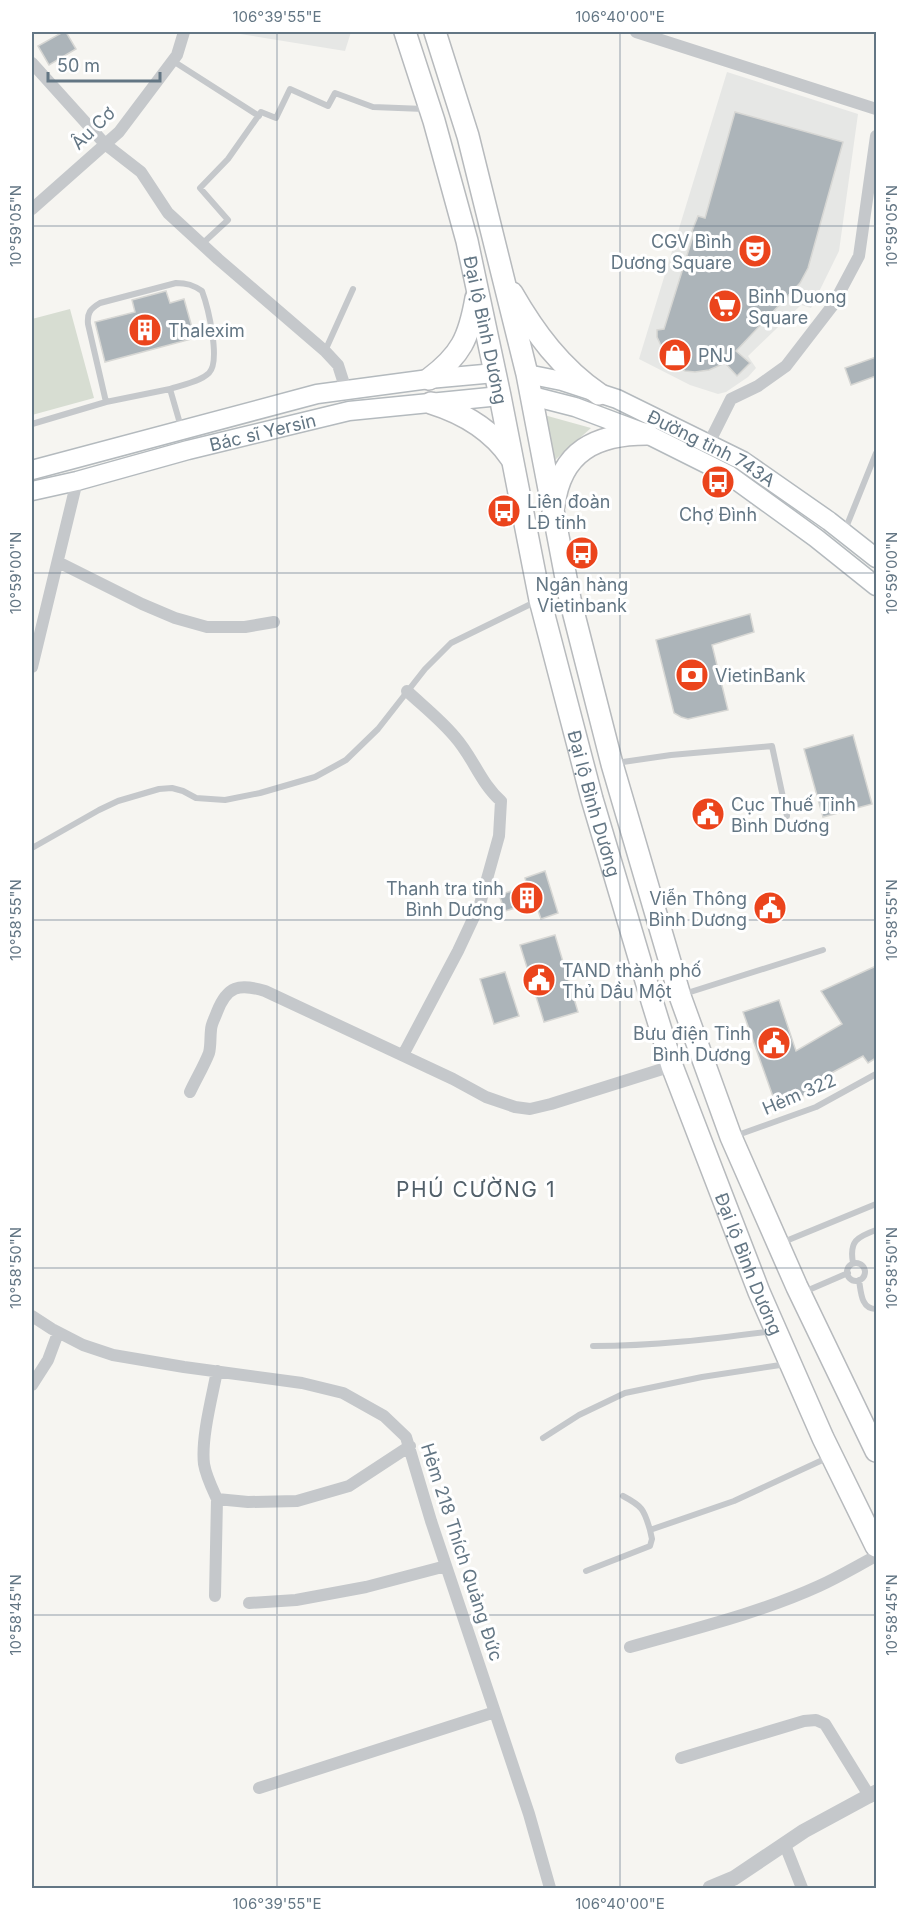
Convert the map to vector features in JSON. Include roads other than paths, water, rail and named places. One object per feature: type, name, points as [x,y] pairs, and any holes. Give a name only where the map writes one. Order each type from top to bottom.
[{"type":"highway","name":"Đại lộ Bình Dương","points":[[405,32],[454,189],[477,282],[540,600],[592,799],[672,1066],[776,1331],[876,1546]]},
{"type":"highway","name":"Đại lộ Bình Dương","points":[[435,32],[468,136],[527,374],[570,599],[612,764],[680,996],[731,1137],[800,1293],[876,1451]]},
{"type":"highway","points":[[503,279],[548,347],[571,373],[599,394]]},
{"type":"highway","points":[[429,379],[452,359],[466,338],[473,313],[477,282]]},
{"type":"highway","points":[[495,373],[527,374]]},
{"type":"highway","points":[[500,396],[532,396]]},
{"type":"highway","points":[[431,403],[447,408],[472,421],[501,444],[513,460]]},
{"type":"highway","points":[[553,509],[563,475],[583,449],[605,438],[647,434]]},
{"type":"highway","points":[[672,1066],[702,1056]]},
{"type":"main road","name":"Bác sĩ Yersin","points":[[32,470],[317,394],[495,373]]},
{"type":"main road","name":"Đường tỉnh 743A","points":[[527,374],[562,381],[617,399],[709,443],[743,461],[829,521],[876,558]]},
{"type":"main road","name":"Bác sĩ Yersin","points":[[32,491],[350,411],[500,396]]},
{"type":"main road","name":"Đường tỉnh 743A","points":[[532,396],[575,407],[647,434],[729,475],[816,538],[876,586]]},
{"type":"main road","points":[[182,430],[188,450]]},
{"type":"main road","points":[[76,459],[77,481]]},
{"type":"main road","points":[[816,538],[829,521]]},
{"type":"street","name":"Âu Cơ","points":[[32,209],[119,132],[177,55],[184,32]]},
{"type":"street","points":[[636,32],[876,109]]},
{"type":"street","points":[[32,63],[105,144],[141,172],[168,213],[325,351],[338,365],[346,390]]},
{"type":"street","points":[[709,443],[731,399],[758,386],[786,366],[833,305],[859,256],[876,136]]},
{"type":"street","points":[[32,667],[77,481]]},
{"type":"street","points":[[58,562],[142,604],[175,618],[207,627],[245,627],[274,622]]},
{"type":"street","points":[[403,1055],[480,904],[499,836],[501,801],[489,791],[483,776],[455,737],[407,692]]},
{"type":"street","points":[[190,1092],[209,1053],[211,1027],[222,999],[228,992],[237,988],[252,987],[453,1078],[486,1097],[516,1107],[530,1108],[551,1104],[672,1066]]},
{"type":"street","name":"Hẻm 218 Thích Quảng Đức","points":[[32,1316],[58,1333],[83,1345],[113,1355],[303,1383],[343,1393],[384,1416],[406,1437],[431,1521],[529,1814],[550,1888]]},
{"type":"street","points":[[32,1385],[48,1360],[58,1333]]},
{"type":"street","points":[[214,1596],[216,1499],[204,1463],[207,1425],[217,1371]]},
{"type":"street","points":[[216,1499],[248,1502],[297,1501],[349,1486],[410,1446]]},
{"type":"street","points":[[630,1647],[728,1619],[793,1596],[819,1586],[876,1556]]},
{"type":"street","points":[[249,1603],[296,1600],[366,1587],[446,1566]]},
{"type":"street","points":[[259,1788],[495,1712]]},
{"type":"street","points":[[681,1758],[804,1721],[816,1720],[825,1724],[873,1795],[804,1832],[734,1878],[710,1888]]},
{"type":"street","points":[[784,1845],[802,1888]]},
{"type":"lane","points":[[173,60],[258,116]]},
{"type":"lane","points":[[202,244],[228,220],[200,188],[228,159],[261,112],[276,118],[290,89],[328,106],[335,93],[373,107],[430,109]]},
{"type":"lane","points":[[32,424],[106,402],[170,389],[209,373],[214,365],[214,353],[202,291],[194,285],[176,283],[100,303],[92,308],[87,316],[88,324],[106,402]]},
{"type":"lane","points":[[325,351],[353,289]]},
{"type":"lane","points":[[170,389],[182,430]]},
{"type":"lane","points":[[844,533],[876,453]]},
{"type":"lane","points":[[32,848],[39,842],[118,801],[159,789],[172,788],[196,798],[225,800],[260,794],[315,777],[346,760],[378,729],[424,669],[451,643],[540,600]]},
{"type":"lane","points":[[612,764],[671,755],[772,746],[787,816]]},
{"type":"lane","points":[[680,996],[823,950]]},
{"type":"lane","name":"Hẻm 322","points":[[731,1137],[816,1107],[876,1074]]},
{"type":"lane","points":[[778,1244],[876,1204]]},
{"type":"lane","points":[[853,1263],[851,1251],[854,1242],[861,1236],[876,1230]]},
{"type":"lane","points":[[853,1263],[849,1266],[848,1273],[850,1278],[859,1280]]},
{"type":"lane","points":[[853,1263],[858,1263],[865,1269],[865,1273],[859,1280],[861,1297],[866,1306],[876,1309]]},
{"type":"lane","points":[[800,1293],[848,1273]]},
{"type":"lane","points":[[593,1346],[678,1343],[776,1331]]},
{"type":"lane","points":[[543,1438],[579,1415],[625,1393],[702,1377],[790,1363]]},
{"type":"lane","points":[[650,1530],[734,1501],[832,1455]]},
{"type":"lane","points":[[586,1571],[650,1546],[652,1539],[646,1514],[641,1506],[623,1496]]},
{"type":"place","name":"CGV Bình Dương Square","points":[[755,251]]},
{"type":"place","name":"Binh Duong Square","points":[[725,306]]},
{"type":"place","name":"Thalexim","points":[[145,330]]},
{"type":"place","name":"PNJ","points":[[675,355]]},
{"type":"place","name":"Chợ Đình","points":[[718,482]]},
{"type":"place","name":"Liên đoàn LĐ tỉnh","points":[[504,511]]},
{"type":"place","name":"Ngân hàng Vietinbank","points":[[582,553]]},
{"type":"place","name":"VietinBank","points":[[692,675]]},
{"type":"place","name":"Cục Thuế Tỉnh Bình Dương","points":[[708,814]]},
{"type":"place","name":"Thanh tra tỉnh Bình Dương","points":[[527,898]]},
{"type":"place","name":"Viễn Thông Bình Dương","points":[[770,908]]},
{"type":"place","name":"TAND thành phố Thủ Dầu Một","points":[[539,980]]},
{"type":"place","name":"Bưu điện Tỉnh Bình Dương","points":[[774,1043]]},
{"type":"district","name":"PHÚ CƯỜNG 1","points":[[476,1189]]}]
